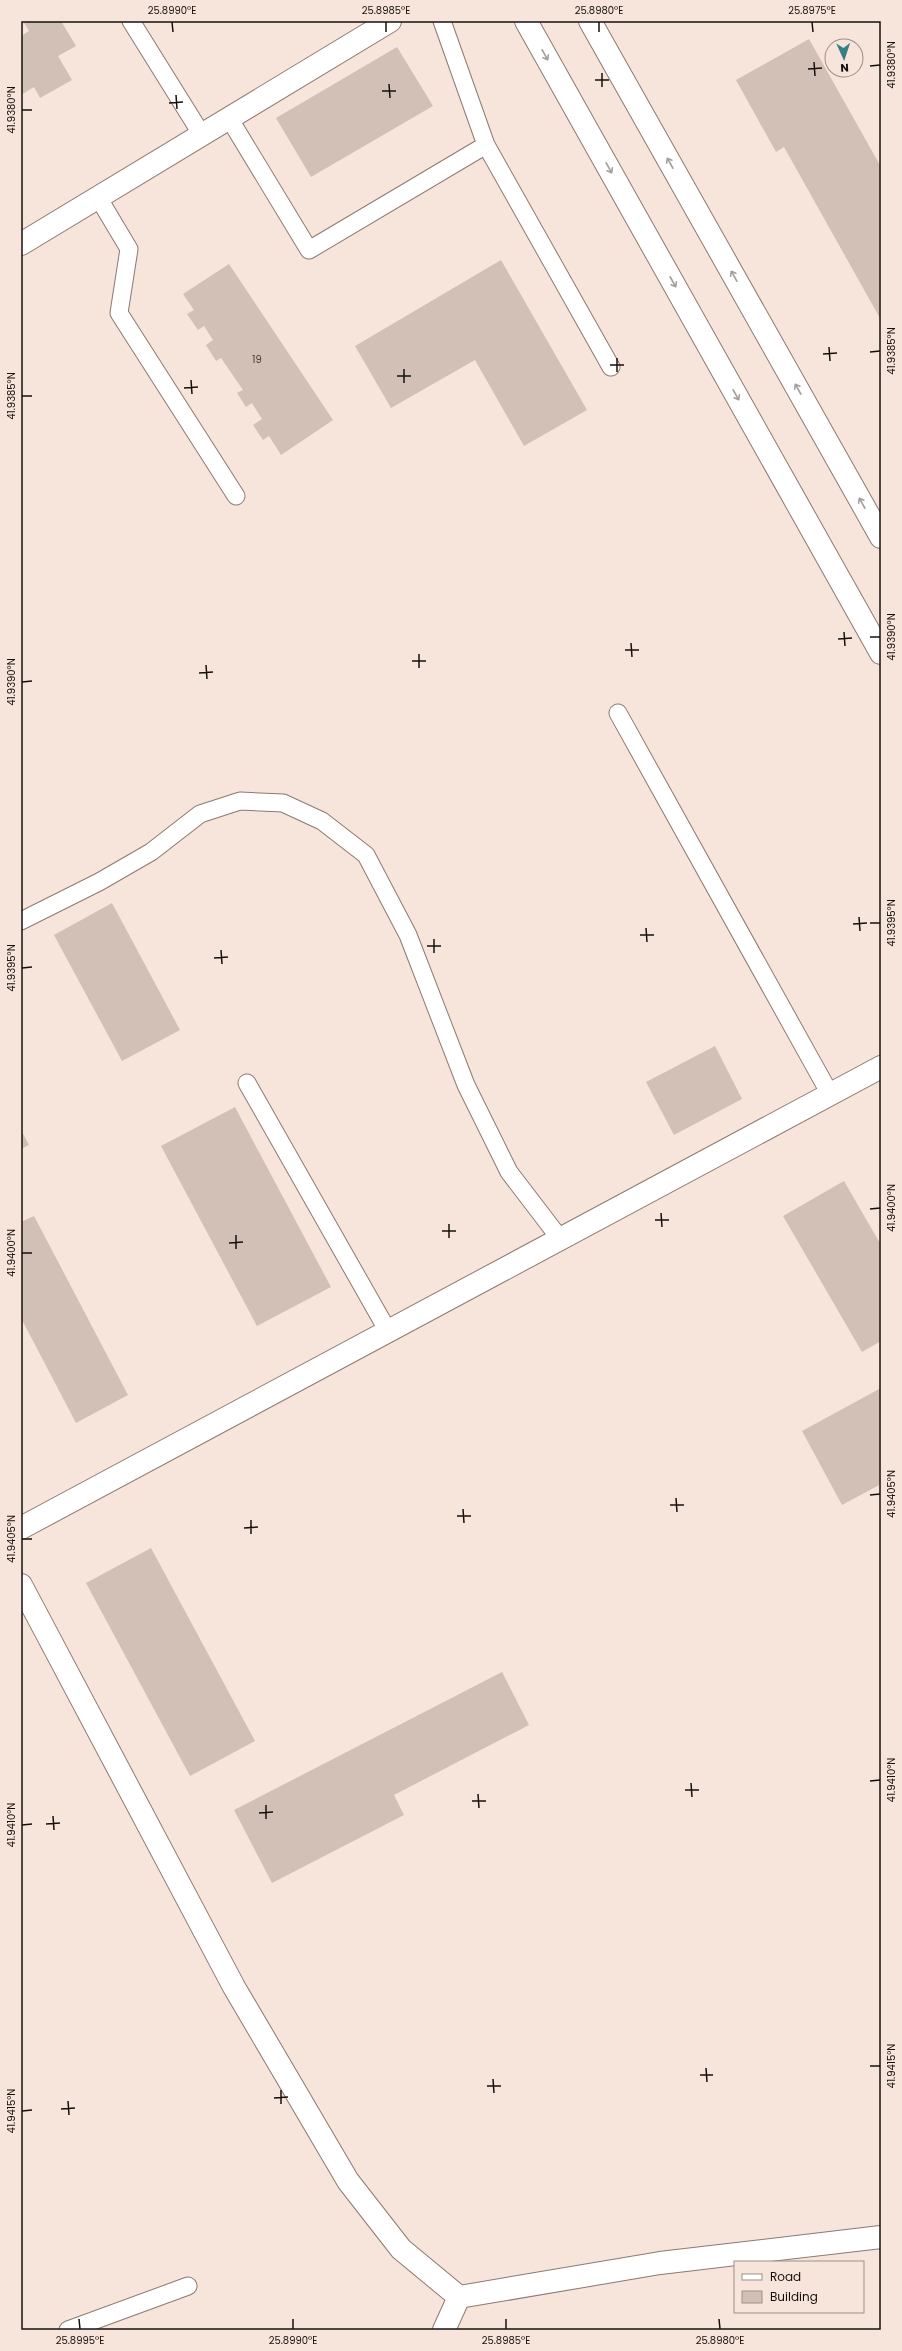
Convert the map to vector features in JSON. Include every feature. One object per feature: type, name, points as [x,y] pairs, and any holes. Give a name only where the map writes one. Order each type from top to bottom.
[{"type":"street","points":[[21,244],[390,21]]},
{"type":"street","points":[[526,21],[881,653]]},
{"type":"street","points":[[590,21],[881,537]]},
{"type":"street","points":[[21,1528],[561,1240],[881,1067]]},
{"type":"street","points":[[21,1585],[234,1987],[348,2181],[401,2249],[459,2297],[660,2263],[881,2237]]},
{"type":"street","points":[[444,2330],[459,2297]]},
{"type":"lane","points":[[131,21],[202,134]]},
{"type":"lane","points":[[442,21],[486,145],[611,368]]},
{"type":"lane","points":[[229,118],[309,250],[486,145]]},
{"type":"lane","points":[[98,197],[129,249],[119,313],[236,496]]},
{"type":"lane","points":[[618,713],[830,1094]]},
{"type":"lane","points":[[21,921],[99,882],[151,852],[200,814],[240,801],[283,803],[322,821],[366,855],[408,935],[466,1085],[509,1172],[561,1240]]},
{"type":"lane","points":[[247,1083],[389,1332]]},
{"type":"lane","points":[[68,2330],[188,2286]]},
{"type":"building","points":[[23,21],[61,21],[76,46],[58,56],[72,80],[40,98],[34,87],[21,95],[21,36],[29,31]]},
{"type":"building","points":[[809,39],[824,66],[824,78],[831,78],[881,167],[881,320],[784,147],[776,152],[736,80]]},
{"type":"building","points":[[397,47],[433,106],[311,177],[276,118]]},
{"type":"building","points":[[501,260],[587,410],[524,446],[475,360],[391,408],[355,346]]},
{"type":"building","points":[[229,264],[333,420],[281,455],[269,436],[263,440],[253,425],[262,419],[252,403],[246,407],[237,393],[243,390],[221,358],[216,361],[206,345],[213,340],[204,326],[198,330],[187,314],[194,310],[183,294]]},
{"type":"building","points":[[112,903],[180,1030],[122,1061],[54,935]]},
{"type":"building","points":[[715,1046],[742,1099],[674,1135],[646,1082]]},
{"type":"building","points":[[235,1107],[331,1287],[257,1326],[161,1146]]},
{"type":"building","points":[[21,1130],[29,1145],[21,1149]]},
{"type":"building","points":[[844,1181],[881,1245],[881,1341],[862,1352],[783,1216]]},
{"type":"building","points":[[34,1216],[128,1395],[76,1423],[21,1318],[21,1222]]},
{"type":"building","points":[[881,1388],[881,1484],[842,1505],[802,1431]]},
{"type":"building","points":[[151,1548],[255,1741],[190,1776],[86,1583]]},
{"type":"building","points":[[502,1672],[529,1725],[394,1795],[404,1815],[272,1883],[234,1810]]}]
